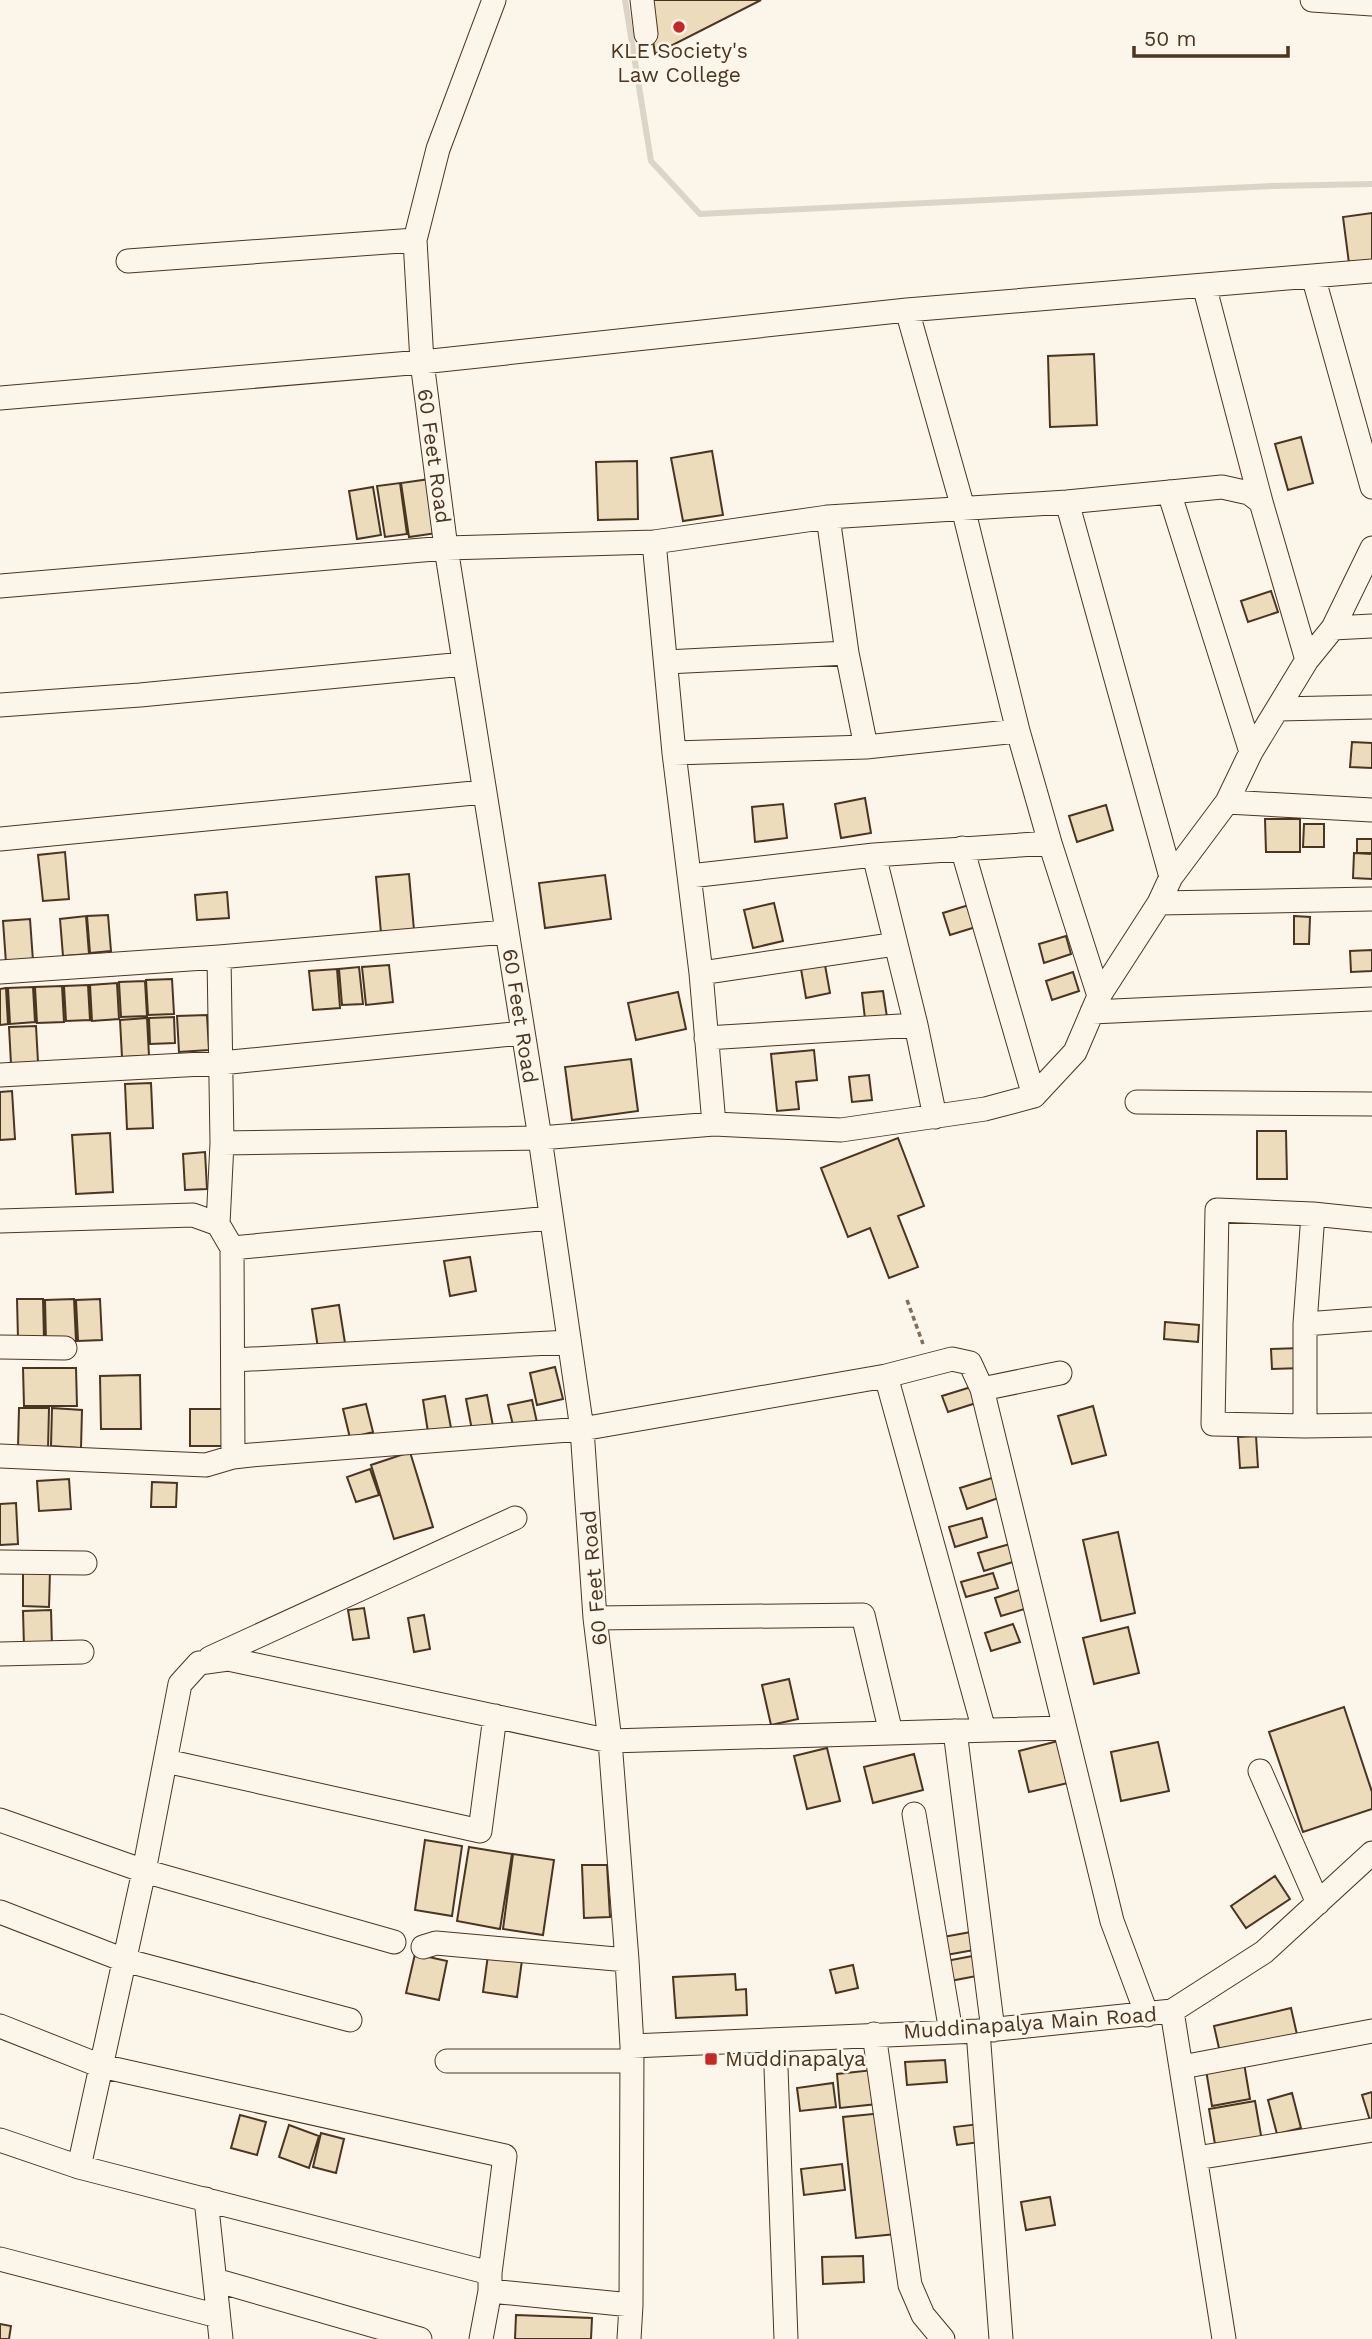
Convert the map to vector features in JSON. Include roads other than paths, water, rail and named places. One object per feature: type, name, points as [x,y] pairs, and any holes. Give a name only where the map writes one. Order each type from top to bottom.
[{"type":"street","name":"60 Feet Road","points":[[494,0],[438,149],[415,240],[422,362],[446,548],[540,1138],[582,1429],[595,1618],[610,1741],[627,1960],[631,2054],[629,2339]]},
{"type":"street","points":[[642,0],[646,34]]},
{"type":"street","points":[[1312,0],[1372,4]]},
{"type":"street","points":[[128,261],[415,240]]},
{"type":"street","points":[[0,398],[422,362],[907,310],[1372,271]]},
{"type":"street","points":[[1313,276],[1372,487]]},
{"type":"street","points":[[1203,285],[1261,502],[1307,660]]},
{"type":"street","points":[[907,310],[963,508],[1018,731],[1096,1004]]},
{"type":"street","points":[[0,586],[446,548],[654,542],[828,517],[1068,502],[1222,487],[1249,493],[1261,502]]},
{"type":"street","points":[[1169,492],[1251,752]]},
{"type":"street","points":[[1068,502],[1171,877]]},
{"type":"street","points":[[828,517],[846,653],[866,747]]},
{"type":"street","points":[[654,542],[674,753],[701,974],[714,1124]]},
{"type":"street","points":[[222,1143],[540,1138],[714,1124],[841,1130],[985,1109],[1034,1096],[1075,1052],[1096,1004],[1159,903],[1171,877],[1227,802],[1251,752],[1307,660],[1333,628],[1372,548]]},
{"type":"street","points":[[1333,628],[1372,626]]},
{"type":"street","points":[[666,662],[846,653]]},
{"type":"street","points":[[0,705],[140,695],[464,664]]},
{"type":"street","points":[[1278,709],[1372,707]]},
{"type":"street","points":[[674,753],[866,747],[1018,731]]},
{"type":"street","points":[[0,839],[484,792]]},
{"type":"street","points":[[1227,802],[1372,810]]},
{"type":"street","points":[[690,876],[874,855],[1050,843]]},
{"type":"street","points":[[962,848],[1034,1096]]},
{"type":"street","points":[[874,855],[916,1025],[935,1117]]},
{"type":"street","points":[[1159,903],[1372,899]]},
{"type":"street","points":[[0,972],[219,957],[506,932]]},
{"type":"street","points":[[701,974],[896,944]]},
{"type":"street","points":[[219,957],[222,1143],[218,1224],[232,1248],[233,1457]]},
{"type":"street","points":[[1096,1004],[1372,999]]},
{"type":"street","points":[[706,1038],[916,1025]]},
{"type":"street","points":[[0,1075],[220,1063],[522,1033]]},
{"type":"street","points":[[1137,1102],[1372,1104]]},
{"type":"street","points":[[1372,1220],[1313,1214],[1217,1210],[1213,1423],[1372,1425]]},
{"type":"street","points":[[1305,1426],[1305,1324],[1313,1214]]},
{"type":"street","points":[[0,1221],[193,1215],[218,1224]]},
{"type":"street","points":[[232,1248],[550,1218]]},
{"type":"street","points":[[1305,1324],[1372,1319]]},
{"type":"street","points":[[234,1360],[569,1342]]},
{"type":"street","points":[[0,1347],[65,1348]]},
{"type":"street","points":[[0,1456],[206,1465],[233,1457],[582,1429],[886,1376],[951,1359],[970,1363],[982,1389],[1112,1921],[1147,2015]]},
{"type":"street","points":[[982,1389],[1060,1373]]},
{"type":"street","points":[[886,1376],[984,1730]]},
{"type":"street","points":[[79,2166],[144,1871],[180,1684],[200,1663],[515,1518]]},
{"type":"street","points":[[0,1562],[85,1563]]},
{"type":"street","points":[[595,1618],[863,1615],[891,1733]]},
{"type":"street","points":[[0,1654],[82,1652]]},
{"type":"street","points":[[200,1663],[228,1659],[610,1741],[1064,1728]]},
{"type":"street","points":[[166,1761],[480,1831],[495,1716]]},
{"type":"street","points":[[955,1731],[985,2030],[1001,2339]]},
{"type":"street","points":[[1260,1771],[1318,1903]]},
{"type":"street","points":[[914,1814],[951,2032]]},
{"type":"street","points":[[0,1820],[144,1871],[394,1942]]},
{"type":"street","name":"Muddinapalya Main Road","points":[[447,2061],[631,2054],[874,2034],[985,2030],[1172,2011],[1264,1952],[1372,1853]]},
{"type":"street","points":[[0,1912],[124,1960],[350,2020]]},
{"type":"street","points":[[423,1947],[436,1943],[627,1960]]},
{"type":"street","points":[[1172,2011],[1224,2339]]},
{"type":"street","points":[[0,2026],[101,2066],[505,2156],[481,2339]]},
{"type":"street","points":[[1182,2067],[1372,2031]]},
{"type":"street","points":[[874,2034],[910,2285],[923,2315],[943,2339]]},
{"type":"street","points":[[775,2041],[786,2339]]},
{"type":"street","points":[[1196,2158],[1372,2130]]},
{"type":"street","points":[[0,2140],[79,2166],[206,2199],[490,2282],[631,2305]]},
{"type":"street","points":[[206,2199],[221,2339]]},
{"type":"street","points":[[0,2259],[218,2316]]},
{"type":"street","points":[[215,2280],[420,2339]]},
{"type":"waterway","points":[[625,0],[651,161],[700,214],[1272,186],[1372,184]]},
{"type":"place","name":"KLE Society's Law College","points":[[679,27]]},
{"type":"place","name":"Muddinapalya","points":[[711,2059]]}]
